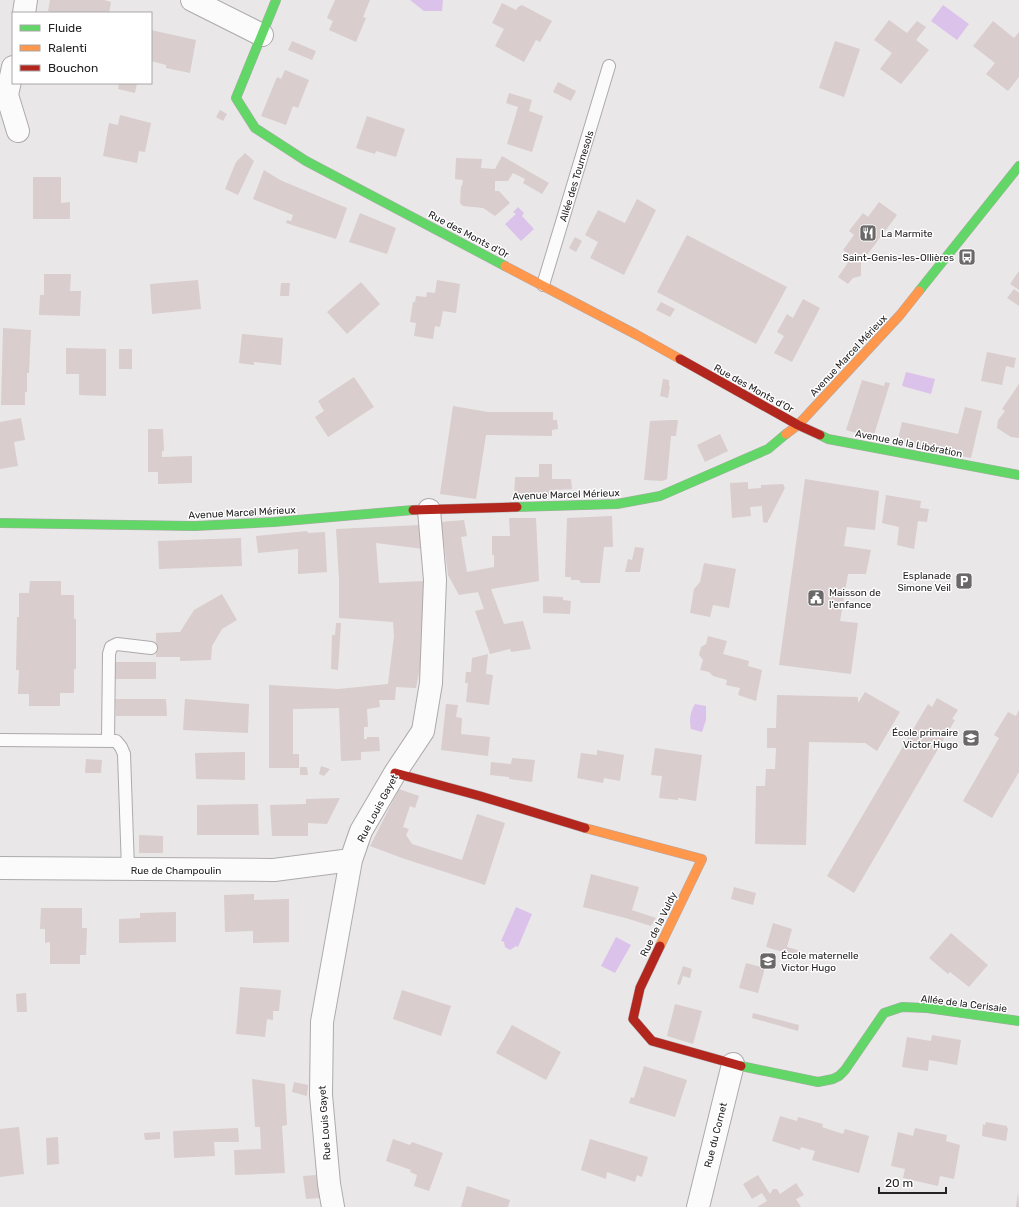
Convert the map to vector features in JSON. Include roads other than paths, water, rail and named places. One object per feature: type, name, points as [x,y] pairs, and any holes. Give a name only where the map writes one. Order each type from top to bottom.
[{"type":"street","points":[[24,12],[26,0]]},
{"type":"street","points":[[192,0],[262,35]]},
{"type":"street","name":"Rue des Monts d'Or","points":[[276,0],[236,98],[255,128],[306,161],[637,335],[798,425]]},
{"type":"street","points":[[12,73],[8,95],[18,131]]},
{"type":"street","name":"Avenue Marcel Mérieux","points":[[0,523],[195,526],[274,522],[401,510],[618,504],[660,496],[768,449],[798,425],[900,315],[1019,166]]},
{"type":"street","name":"Avenue de la Libération","points":[[798,425],[828,439],[1019,475]]},
{"type":"street","name":"Rue Louis Gayet","points":[[332,1207],[321,1095],[322,1022],[351,860],[361,831],[395,773],[423,731],[431,683],[435,580],[429,510]]},
{"type":"street","name":"Rue de la Vuldy","points":[[395,773],[480,796],[594,831],[702,859],[640,988],[633,1019],[652,1041],[733,1064],[818,1082],[830,1081],[840,1076],[845,1070],[884,1013]]},
{"type":"street","name":"Rue de Champoulin","points":[[0,868],[274,870],[351,860]]},
{"type":"street","name":"Allée de la Cerisaie","points":[[884,1013],[902,1007],[927,1008],[1019,1021]]},
{"type":"street","name":"Rue du Cornet","points":[[698,1207],[733,1064]]},
{"type":"lane","name":"Allée des Tournesols","points":[[543,285],[609,66]]},
{"type":"lane","points":[[108,741],[109,654],[111,647],[116,644],[150,648]]},
{"type":"lane","points":[[0,740],[116,741],[124,754],[128,869]]},
{"type":"place","name":"La Marmite","points":[[868,233]]},
{"type":"place","name":"Saint-Genis-les-Ollières","points":[[967,257]]},
{"type":"place","name":"Esplanade Simone Veil","points":[[964,581]]},
{"type":"place","name":"Maisson de l'enfance","points":[[816,598]]},
{"type":"place","name":"École primaire Victor Hugo","points":[[971,738]]},
{"type":"place","name":"École maternelle Victor Hugo","points":[[768,961]]}]
